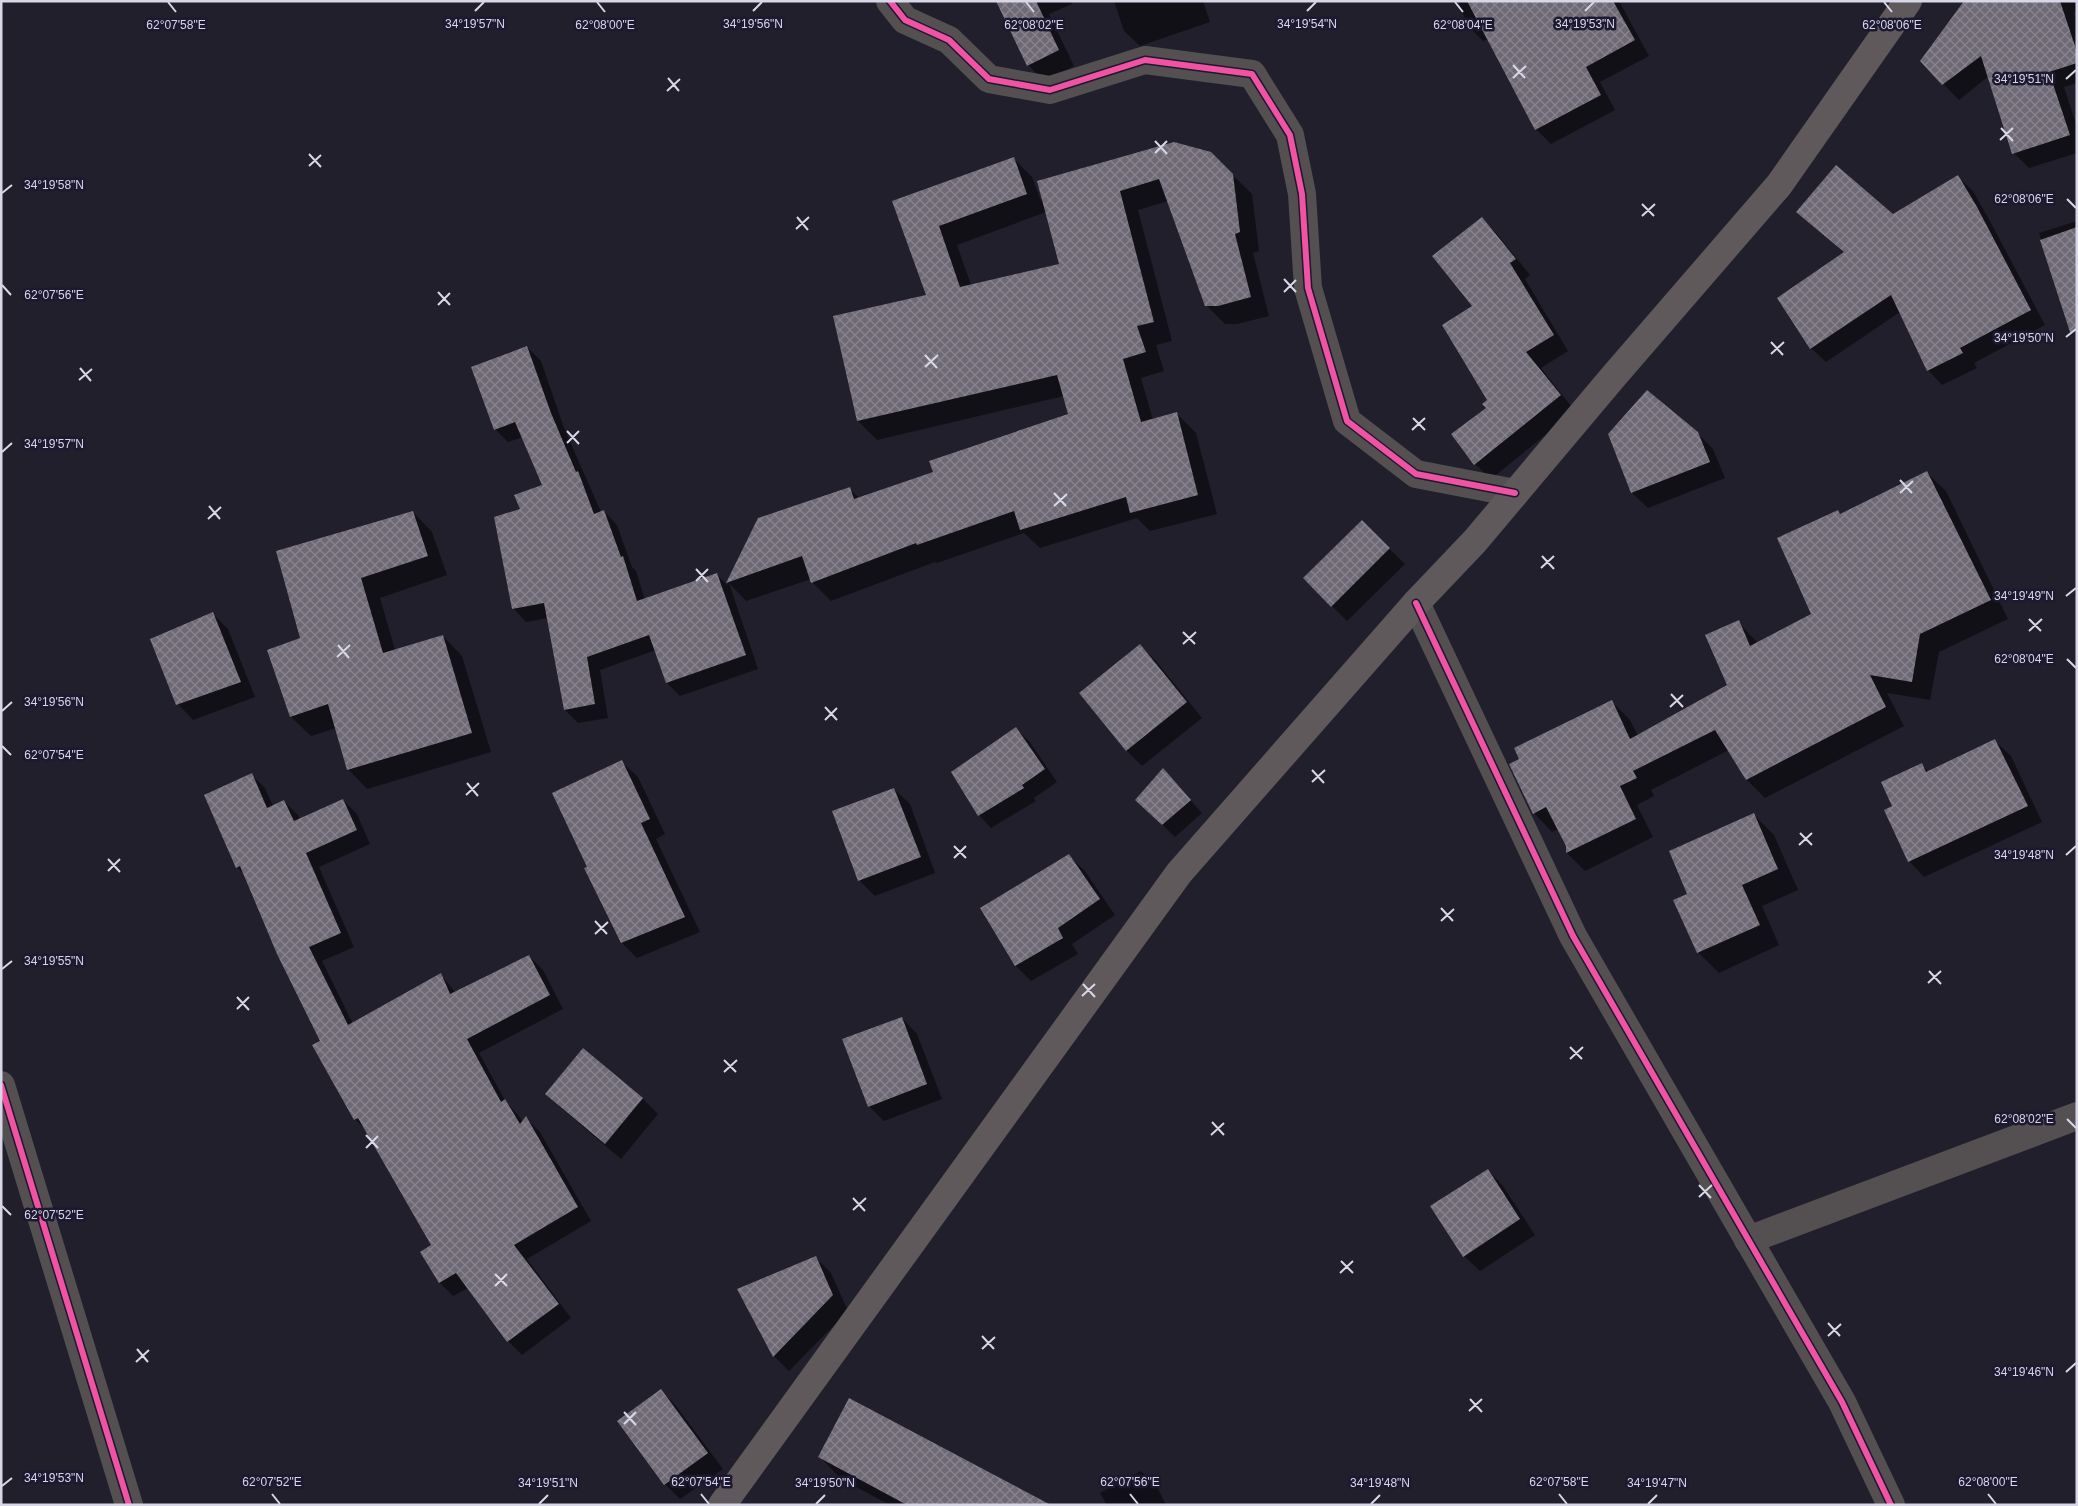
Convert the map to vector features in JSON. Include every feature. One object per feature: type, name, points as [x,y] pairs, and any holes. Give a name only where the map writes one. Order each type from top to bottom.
[{"type":"main road","points":[[722,1505],[1179,873],[1416,602],[1475,541],[1779,185],[1908,1]]},
{"type":"street","points":[[890,1],[905,20],[950,40],[989,79],[1050,90],[1145,60],[1252,74],[1290,134],[1302,194],[1308,288],[1347,421],[1416,474],[1515,493]]},
{"type":"street","points":[[1416,602],[1573,936],[1842,1402],[1891,1505]]},
{"type":"street","points":[[1,1085],[129,1505]]},
{"type":"street","points":[[1748,1240],[2077,1116]]},
{"type":"building","points":[[996,1],[1036,1],[1059,50],[1027,66]]},
{"type":"building","points":[[1467,1],[1613,1],[1635,40],[1586,67],[1601,95],[1535,130]]},
{"type":"building","points":[[1964,1],[2060,1],[2077,52],[2077,63],[2049,72],[2070,135],[2012,154],[1981,56],[1942,85],[1920,61]]},
{"type":"building","points":[[1174,142],[1211,152],[1233,174],[1240,232],[1235,234],[1251,297],[1218,306],[1205,306],[1159,179],[1120,191],[1154,322],[1137,326],[1146,352],[1123,359],[1141,422],[1177,412],[1198,495],[1130,513],[1126,497],[1020,530],[1014,511],[917,545],[916,543],[811,583],[802,556],[726,583],[758,518],[850,487],[854,499],[933,472],[929,461],[1068,414],[1057,375],[857,421],[833,316],[926,295],[892,201],[1014,157],[1027,194],[939,226],[960,287],[1059,264],[1037,181]]},
{"type":"building","points":[[1836,165],[1893,214],[1958,175],[2031,310],[1960,348],[1963,353],[1927,371],[1891,295],[1810,349],[1777,298],[1844,252],[1796,212]]},
{"type":"building","points":[[1482,217],[1516,259],[1510,263],[1554,335],[1526,352],[1561,395],[1474,465],[1451,434],[1486,408],[1482,404],[1487,400],[1442,325],[1472,306],[1432,256]]},
{"type":"building","points":[[2077,227],[2077,331],[2070,332],[2040,240]]},
{"type":"building","points":[[527,346],[551,413],[576,472],[578,471],[594,514],[604,510],[621,557],[623,556],[637,601],[717,573],[746,655],[666,683],[649,635],[587,657],[595,704],[564,710],[544,603],[512,609],[494,517],[520,509],[514,495],[542,485],[515,422],[494,430],[471,367]]},
{"type":"building","points":[[1647,390],[1698,432],[1710,462],[1631,493],[1608,434]]},
{"type":"building","points":[[1927,471],[1991,600],[1920,634],[1912,682],[1870,675],[1886,707],[1746,780],[1715,730],[1633,771],[1637,778],[1620,786],[1636,819],[1566,853],[1566,846],[1546,807],[1533,814],[1509,764],[1519,759],[1514,748],[1612,700],[1630,739],[1727,685],[1705,635],[1739,620],[1750,646],[1811,614],[1777,538],[1838,510],[1840,514]]},
{"type":"building","points":[[413,511],[428,556],[361,578],[383,653],[443,635],[472,733],[347,770],[328,704],[290,717],[267,650],[300,638],[276,551]]},
{"type":"building","points":[[1362,520],[1390,548],[1331,607],[1303,578]]},
{"type":"building","points":[[213,612],[241,682],[176,705],[150,639]]},
{"type":"building","points":[[1140,644],[1187,702],[1126,751],[1079,693]]},
{"type":"building","points":[[1016,727],[1045,769],[1022,785],[1024,788],[978,816],[951,772]]},
{"type":"building","points":[[1995,739],[2028,806],[1908,862],[1884,810],[1892,806],[1881,782],[1922,763],[1926,772]]},
{"type":"building","points":[[622,760],[650,819],[641,823],[685,917],[621,943],[584,868],[587,867],[552,793]]},
{"type":"building","points":[[1163,768],[1191,800],[1162,825],[1135,800]]},
{"type":"building","points":[[252,773],[267,808],[284,800],[294,821],[343,799],[357,830],[306,853],[341,933],[309,947],[348,1025],[441,973],[450,994],[529,955],[550,995],[467,1039],[501,1102],[505,1099],[520,1124],[526,1116],[578,1207],[514,1245],[559,1304],[507,1342],[456,1273],[439,1283],[420,1252],[431,1245],[358,1118],[354,1120],[312,1045],[320,1041],[277,954],[240,866],[236,868],[204,795]]},
{"type":"building","points":[[894,788],[921,857],[858,881],[832,811]]},
{"type":"building","points":[[1754,813],[1778,869],[1742,885],[1760,925],[1697,953],[1673,900],[1687,894],[1669,851]]},
{"type":"building","points":[[1069,854],[1100,899],[1058,928],[1063,938],[1015,966],[980,908]]},
{"type":"building","points":[[902,1017],[927,1084],[868,1107],[842,1039]]},
{"type":"building","points":[[583,1048],[643,1098],[605,1144],[545,1094]]},
{"type":"building","points":[[1488,1169],[1520,1219],[1463,1257],[1430,1206]]},
{"type":"building","points":[[816,1256],[833,1295],[773,1357],[737,1289]]},
{"type":"building","points":[[661,1389],[708,1453],[664,1485],[617,1421]]},
{"type":"building","points":[[849,1398],[1051,1505],[907,1505],[818,1457]]},
{"type":"cycle path","points":[[890,1],[905,20],[949,40],[989,79],[1050,90],[1145,60],[1252,74],[1290,135],[1302,194],[1308,288],[1347,421],[1416,474],[1515,493]]},
{"type":"cycle path","points":[[1416,603],[1573,936],[1842,1402],[1891,1505]]},
{"type":"cycle path","points":[[1,1085],[129,1505]]}]
